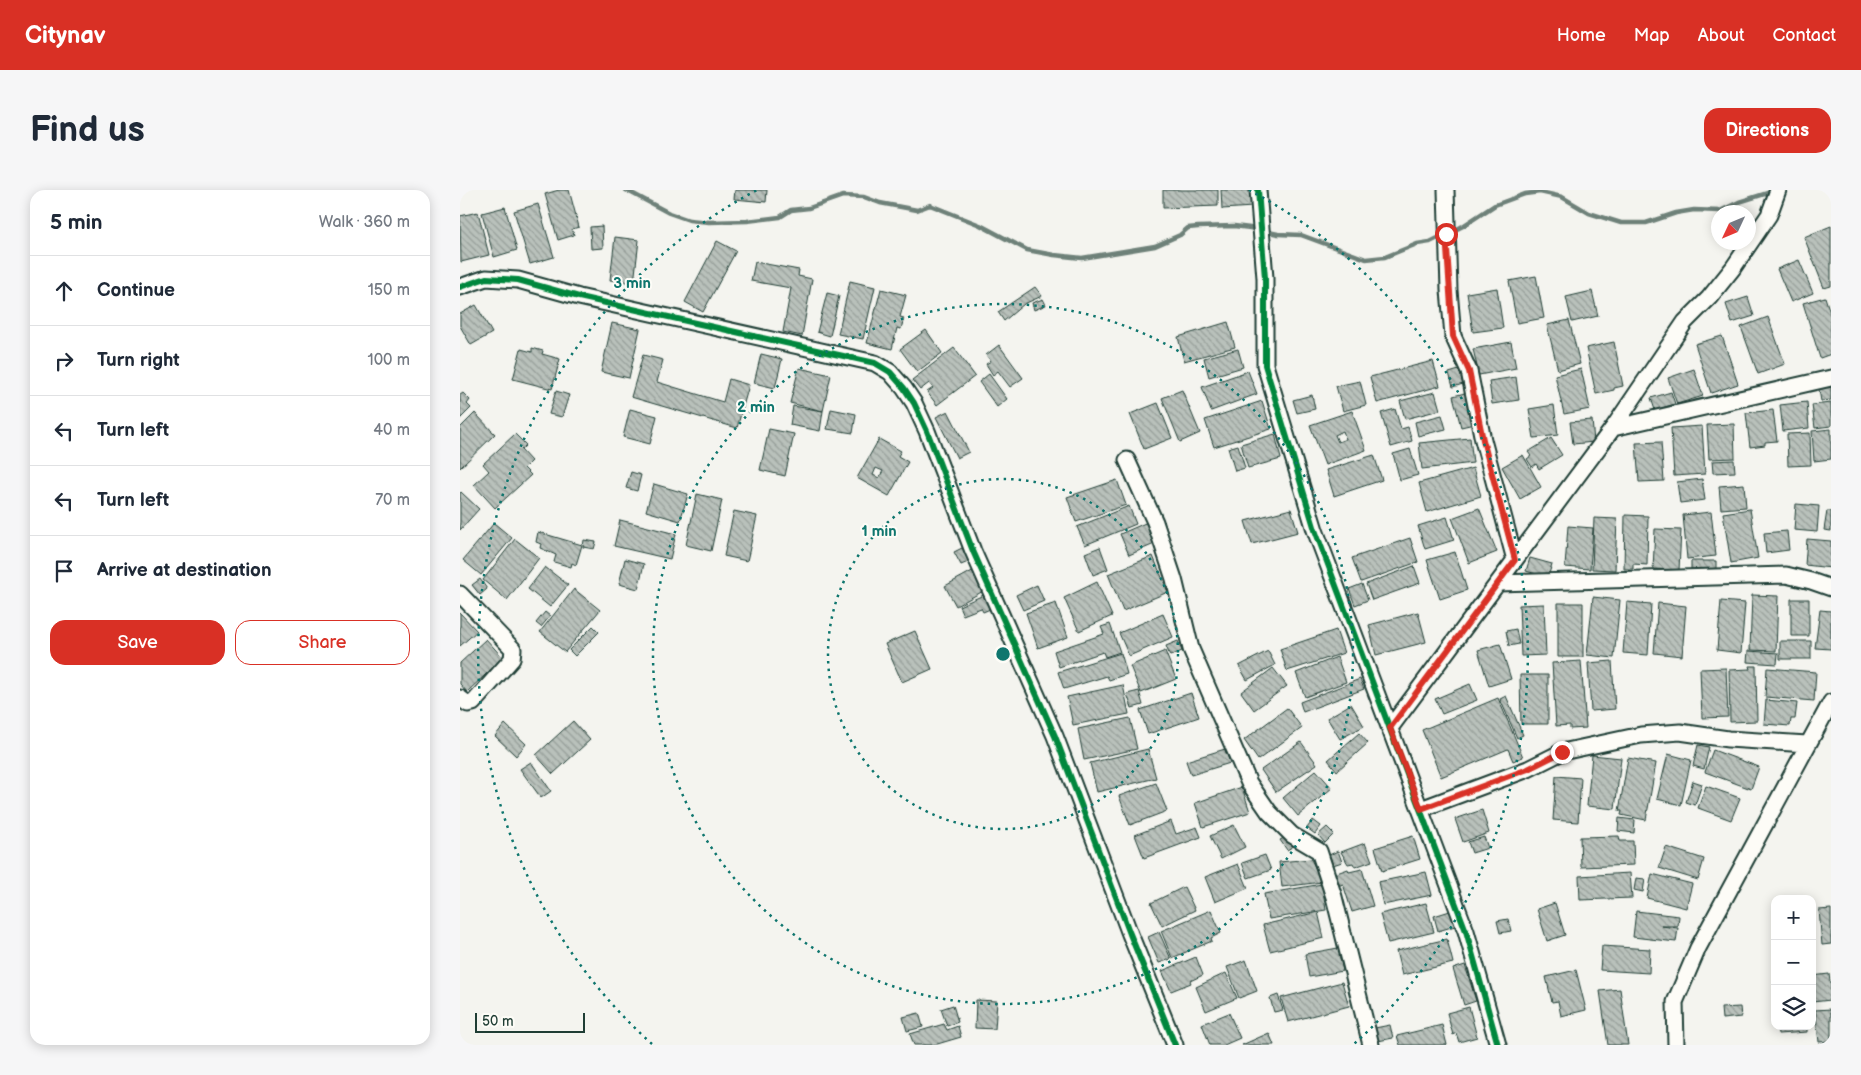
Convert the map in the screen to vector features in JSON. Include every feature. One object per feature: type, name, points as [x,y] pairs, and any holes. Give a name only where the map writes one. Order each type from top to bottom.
[{"type":"street","points":[[1258,190],[1265,278],[1265,365],[1315,530],[1466,931],[1498,1045]]},
{"type":"street","points":[[1446,190],[1449,290],[1453,336],[1469,371],[1483,440],[1515,560]]},
{"type":"street","points":[[1390,728],[1613,428],[1685,322],[1709,298],[1747,247],[1769,215],[1778,190]]},
{"type":"street","points":[[460,288],[486,278],[518,280],[579,297],[859,359],[875,363],[890,372],[914,403],[927,431],[973,551],[1055,736],[1175,1045]]},
{"type":"street","points":[[1613,428],[1831,378]]},
{"type":"street","points":[[1126,460],[1155,522],[1174,579],[1191,649],[1249,783],[1269,812],[1292,835],[1319,851],[1334,897],[1371,1045]]},
{"type":"street","points":[[1498,583],[1786,576],[1811,581],[1831,588]]},
{"type":"street","points":[[460,594],[513,649],[512,659],[473,703],[468,704],[460,698]]},
{"type":"street","points":[[1676,1045],[1675,1002],[1698,948],[1831,702]]},
{"type":"street","points":[[1421,809],[1528,769],[1562,752],[1641,735],[1680,732],[1728,739],[1807,744]]},
{"type":"building","points":[[559,190],[569,190],[579,227],[572,229],[574,235],[558,240],[545,194]]},
{"type":"building","points":[[735,190],[767,190],[766,202],[734,199]]},
{"type":"building","points":[[1163,190],[1218,190],[1218,206],[1163,208]]},
{"type":"building","points":[[1221,190],[1252,190],[1253,207],[1222,209]]},
{"type":"building","points":[[538,204],[554,257],[530,264],[514,211]]},
{"type":"building","points":[[505,207],[517,250],[494,257],[482,213]]},
{"type":"building","points":[[478,212],[489,255],[461,262],[460,216]]},
{"type":"building","points":[[602,226],[603,248],[591,249],[590,227]]},
{"type":"building","points":[[1831,226],[1831,286],[1824,288],[1804,237]]},
{"type":"building","points":[[615,237],[639,240],[634,283],[610,280]]},
{"type":"building","points":[[717,241],[736,251],[703,312],[685,302]]},
{"type":"building","points":[[1799,260],[1813,293],[1791,302],[1777,269]]},
{"type":"building","points":[[755,262],[799,270],[798,276],[812,279],[802,336],[783,332],[791,288],[751,281]]},
{"type":"building","points":[[1536,276],[1544,318],[1517,323],[1509,281]]},
{"type":"building","points":[[850,281],[875,287],[863,339],[838,334]]},
{"type":"building","points":[[1035,287],[1042,296],[1024,304],[1004,321],[998,312]]},
{"type":"building","points":[[1497,288],[1503,328],[1473,332],[1467,293]]},
{"type":"building","points":[[881,289],[906,295],[900,317],[904,318],[901,329],[897,328],[892,349],[867,343]]},
{"type":"building","points":[[1592,291],[1598,316],[1572,322],[1566,297]]},
{"type":"building","points":[[827,293],[839,296],[830,336],[817,332]]},
{"type":"building","points":[[1748,297],[1754,316],[1732,323],[1726,304]]},
{"type":"building","points":[[1825,297],[1831,316],[1831,354],[1820,358],[1803,303]]},
{"type":"building","points":[[1043,299],[1046,305],[1034,310],[1032,303]]},
{"type":"building","points":[[476,305],[492,333],[471,345],[460,326],[460,314]]},
{"type":"building","points":[[1768,317],[1785,364],[1758,374],[1741,327]]},
{"type":"building","points":[[1569,320],[1580,364],[1558,370],[1547,325]]},
{"type":"building","points":[[1228,322],[1235,347],[1184,361],[1178,337]]},
{"type":"building","points":[[612,323],[640,329],[629,378],[601,372]]},
{"type":"building","points":[[926,330],[942,353],[917,372],[900,349]]},
{"type":"building","points":[[1722,336],[1738,384],[1711,393],[1695,344]]},
{"type":"building","points":[[1511,342],[1516,368],[1479,375],[1473,349]]},
{"type":"building","points":[[1614,342],[1623,386],[1596,394],[1586,348]]},
{"type":"building","points":[[999,345],[1023,378],[1010,387],[998,371],[993,375],[986,364],[991,361],[986,355]]},
{"type":"building","points":[[532,348],[543,351],[542,354],[560,359],[552,389],[513,379],[521,349],[532,352]]},
{"type":"building","points":[[954,348],[975,376],[937,405],[927,392],[933,388],[929,383],[920,390],[912,380]]},
{"type":"building","points":[[1238,349],[1243,367],[1209,377],[1204,358]]},
{"type":"building","points":[[761,354],[782,359],[775,388],[754,383]]},
{"type":"building","points":[[643,355],[663,360],[657,382],[723,402],[729,379],[749,385],[737,428],[631,397]]},
{"type":"building","points":[[1433,361],[1440,386],[1377,403],[1370,377]]},
{"type":"building","points":[[799,368],[831,375],[823,411],[790,403]]},
{"type":"building","points":[[1581,369],[1590,409],[1564,414],[1555,375]]},
{"type":"building","points":[[1694,369],[1703,396],[1677,404],[1668,378]]},
{"type":"building","points":[[1459,370],[1463,384],[1453,387],[1449,373]]},
{"type":"building","points":[[1248,371],[1257,394],[1211,411],[1202,387]]},
{"type":"building","points":[[989,374],[1007,399],[997,407],[979,382]]},
{"type":"building","points":[[1516,377],[1519,400],[1492,404],[1489,381]]},
{"type":"building","points":[[1360,381],[1366,405],[1343,411],[1336,386]]},
{"type":"building","points":[[1831,382],[1831,400],[1821,401],[1818,384]]},
{"type":"building","points":[[1182,390],[1200,433],[1180,442],[1162,398]]},
{"type":"building","points":[[556,391],[569,395],[562,417],[549,414]]},
{"type":"building","points":[[1435,392],[1440,410],[1405,419],[1400,401]]},
{"type":"building","points":[[1671,392],[1675,404],[1655,410],[1651,398]]},
{"type":"building","points":[[463,393],[470,400],[467,404],[471,408],[460,419],[460,395]]},
{"type":"building","points":[[1465,393],[1474,424],[1461,427],[1453,396]]},
{"type":"building","points":[[1312,395],[1315,409],[1297,413],[1293,400]]},
{"type":"building","points":[[1262,401],[1271,429],[1214,447],[1205,420]]},
{"type":"building","points":[[1807,402],[1809,428],[1783,431],[1780,405]]},
{"type":"building","points":[[1158,403],[1172,438],[1144,449],[1130,414]]},
{"type":"building","points":[[1831,403],[1831,426],[1815,428],[1812,405]]},
{"type":"building","points":[[1554,405],[1558,435],[1534,438],[1529,409]]},
{"type":"building","points":[[793,406],[823,411],[820,431],[790,425]]},
{"type":"building","points":[[630,409],[657,416],[650,444],[623,437]]},
{"type":"building","points":[[831,409],[856,414],[853,433],[827,429]]},
{"type":"building","points":[[1395,409],[1401,429],[1408,427],[1412,441],[1391,447],[1381,413]]},
{"type":"building","points":[[1773,410],[1777,441],[1765,442],[1765,445],[1750,447],[1746,413]]},
{"type":"building","points":[[948,411],[969,452],[957,458],[936,417]]},
{"type":"building","points":[[1352,411],[1366,450],[1325,465],[1310,425]],"holes":[[[1343,431],[1346,439],[1338,442],[1335,435]]]},
{"type":"building","points":[[475,413],[495,434],[460,468],[460,428]]},
{"type":"building","points":[[1442,415],[1446,429],[1418,436],[1415,422]]},
{"type":"building","points":[[1592,420],[1594,442],[1573,444],[1570,422]]},
{"type":"building","points":[[1734,424],[1735,458],[1709,459],[1707,425]]},
{"type":"building","points":[[1702,426],[1705,474],[1674,476],[1671,428]]},
{"type":"building","points":[[769,429],[794,434],[785,476],[760,470]]},
{"type":"building","points":[[1831,429],[1831,459],[1814,461],[1812,431]]},
{"type":"building","points":[[1810,433],[1811,465],[1788,466],[1787,434]]},
{"type":"building","points":[[515,434],[526,445],[521,450],[531,461],[524,468],[531,475],[495,508],[474,485],[489,471],[483,464]]},
{"type":"building","points":[[1275,434],[1281,459],[1248,468],[1241,444]]},
{"type":"building","points":[[1470,438],[1473,463],[1422,469],[1419,443]]},
{"type":"building","points":[[1551,438],[1562,455],[1539,469],[1536,464],[1532,467],[1527,459],[1531,456],[1528,452]]},
{"type":"building","points":[[879,439],[901,451],[898,456],[908,462],[889,496],[857,478]],"holes":[[[876,468],[883,471],[879,478],[873,475]]]},
{"type":"building","points":[[1661,442],[1664,481],[1639,482],[1636,443]]},
{"type":"building","points":[[1238,445],[1245,468],[1235,471],[1228,448]]},
{"type":"building","points":[[1410,449],[1418,475],[1400,480],[1393,454]]},
{"type":"building","points":[[1374,455],[1382,480],[1334,496],[1326,470]]},
{"type":"building","points":[[1523,455],[1541,487],[1520,499],[1502,467]]},
{"type":"building","points":[[1734,460],[1735,472],[1713,473],[1712,461]]},
{"type":"building","points":[[1473,468],[1481,496],[1427,512],[1419,483]]},
{"type":"building","points":[[631,472],[641,475],[637,491],[626,488]]},
{"type":"building","points":[[1702,479],[1705,500],[1680,503],[1677,482]]},
{"type":"building","points":[[1117,480],[1126,505],[1076,522],[1067,497]]},
{"type":"building","points":[[654,484],[688,494],[680,521],[646,511]]},
{"type":"building","points":[[1744,484],[1746,507],[1721,509],[1719,486]]},
{"type":"building","points":[[460,493],[479,509],[460,530]]},
{"type":"building","points":[[697,494],[722,500],[711,551],[686,545]]},
{"type":"building","points":[[1796,504],[1819,506],[1817,532],[1794,530]]},
{"type":"building","points":[[1129,506],[1136,524],[1085,545],[1077,527]]},
{"type":"building","points":[[1479,508],[1497,552],[1469,563],[1452,518]]},
{"type":"building","points":[[1291,509],[1298,532],[1252,544],[1245,521]]},
{"type":"building","points":[[1750,509],[1758,558],[1731,563],[1723,513]]},
{"type":"building","points":[[734,511],[757,516],[747,561],[724,556]]},
{"type":"building","points":[[1827,511],[1831,511],[1831,531],[1824,530]]},
{"type":"building","points":[[1711,512],[1716,556],[1687,559],[1683,515]]},
{"type":"building","points":[[1625,515],[1648,516],[1647,565],[1633,564],[1633,569],[1624,569]]},
{"type":"building","points":[[1447,517],[1454,540],[1425,549],[1418,526]]},
{"type":"building","points":[[1594,518],[1617,519],[1615,570],[1592,569]]},
{"type":"building","points":[[620,520],[676,534],[670,559],[614,546]]},
{"type":"building","points":[[1150,521],[1159,542],[1129,555],[1120,534]]},
{"type":"building","points":[[494,523],[512,538],[481,575],[463,560]]},
{"type":"building","points":[[1568,526],[1593,528],[1590,569],[1565,567]]},
{"type":"building","points":[[1655,529],[1681,530],[1679,570],[1653,569]]},
{"type":"building","points":[[1787,531],[1789,550],[1766,553],[1764,533]]},
{"type":"building","points":[[538,532],[582,545],[576,565],[572,563],[571,567],[554,562],[556,555],[540,548],[541,544],[536,542]]},
{"type":"building","points":[[1410,538],[1418,562],[1361,582],[1352,558]]},
{"type":"building","points":[[515,539],[539,558],[507,600],[483,580]]},
{"type":"building","points":[[1807,539],[1831,541],[1831,568],[1805,565]]},
{"type":"building","points":[[584,540],[596,542],[594,549],[583,547]]},
{"type":"building","points":[[966,546],[973,560],[961,565],[954,552]]},
{"type":"building","points":[[1100,547],[1108,569],[1093,575],[1085,553]]},
{"type":"building","points":[[1455,552],[1467,590],[1440,599],[1427,560]]},
{"type":"building","points":[[1153,556],[1168,592],[1123,611],[1108,574]]},
{"type":"building","points":[[1530,558],[1552,564],[1548,577],[1526,571]]},
{"type":"building","points":[[625,559],[644,564],[638,589],[619,584]]},
{"type":"building","points":[[1691,561],[1716,561],[1716,572],[1691,573]]},
{"type":"building","points":[[1414,566],[1420,583],[1372,600],[1366,584]]},
{"type":"building","points":[[545,567],[568,585],[550,607],[528,589]]},
{"type":"building","points":[[976,569],[987,589],[956,606],[945,586]]},
{"type":"building","points":[[480,579],[487,589],[480,595],[472,585]]},
{"type":"building","points":[[1097,582],[1112,616],[1079,631],[1064,598]]},
{"type":"building","points":[[1362,584],[1368,600],[1355,605],[1349,589]]},
{"type":"building","points":[[1037,585],[1044,601],[1023,610],[1016,595]]},
{"type":"building","points":[[574,589],[600,610],[565,652],[540,632]]},
{"type":"building","points":[[988,593],[995,607],[983,612],[981,608],[963,615],[959,606]]},
{"type":"building","points":[[1752,595],[1778,596],[1776,651],[1750,650]]},
{"type":"building","points":[[1593,597],[1620,600],[1614,658],[1587,655]]},
{"type":"building","points":[[1791,599],[1809,599],[1809,636],[1791,636]]},
{"type":"building","points":[[1721,601],[1745,603],[1741,653],[1717,650]]},
{"type":"building","points":[[1627,602],[1651,604],[1648,655],[1623,653]]},
{"type":"building","points":[[1056,603],[1068,637],[1038,648],[1026,613]]},
{"type":"building","points":[[1558,603],[1583,603],[1583,657],[1558,657]]},
{"type":"building","points":[[1658,603],[1686,606],[1682,656],[1654,653]]},
{"type":"building","points":[[1544,604],[1546,655],[1521,656],[1519,605]]},
{"type":"building","points":[[1820,610],[1831,611],[1831,649],[1815,648]]},
{"type":"building","points":[[545,612],[550,616],[541,627],[536,623]]},
{"type":"building","points":[[1418,612],[1426,642],[1376,655],[1369,625]]},
{"type":"building","points":[[460,613],[477,631],[460,646]]},
{"type":"building","points":[[1163,614],[1173,637],[1129,656],[1119,633]]},
{"type":"building","points":[[1110,624],[1120,652],[1105,657],[1103,652],[1059,667],[1054,651],[1104,634],[1101,627]]},
{"type":"building","points":[[593,626],[599,632],[575,656],[569,650]]},
{"type":"building","points":[[1516,629],[1519,644],[1509,646],[1506,631]]},
{"type":"building","points":[[1336,630],[1344,653],[1287,671],[1280,649]]},
{"type":"building","points":[[915,631],[932,669],[902,682],[885,644]]},
{"type":"building","points":[[486,639],[503,658],[467,692],[460,684],[460,663]]},
{"type":"building","points":[[1178,641],[1182,651],[1170,656],[1166,646]]},
{"type":"building","points":[[1780,641],[1811,641],[1811,659],[1780,659]]},
{"type":"building","points":[[1500,644],[1511,679],[1489,686],[1478,650]]},
{"type":"building","points":[[1165,651],[1176,679],[1141,693],[1130,666]]},
{"type":"building","points":[[1268,651],[1275,665],[1247,680],[1239,666]]},
{"type":"building","points":[[1748,651],[1778,653],[1777,664],[1747,662]]},
{"type":"building","points":[[1121,653],[1127,674],[1109,680],[1107,676],[1064,689],[1058,672]]},
{"type":"building","points":[[1337,657],[1346,682],[1305,697],[1296,673]]},
{"type":"building","points":[[1581,661],[1586,728],[1570,729],[1570,725],[1556,726],[1552,663]]},
{"type":"building","points":[[1612,661],[1615,709],[1591,711],[1588,663]]},
{"type":"building","points":[[1749,666],[1756,666],[1757,721],[1730,722],[1729,670],[1750,669]]},
{"type":"building","points":[[1273,668],[1287,686],[1254,710],[1241,692]]},
{"type":"building","points":[[1726,668],[1728,717],[1702,718],[1700,669]]},
{"type":"building","points":[[1767,668],[1816,672],[1814,701],[1765,697]]},
{"type":"building","points":[[1520,675],[1548,675],[1548,724],[1521,724]]},
{"type":"building","points":[[1360,679],[1364,689],[1303,712],[1300,702]]},
{"type":"building","points":[[1470,684],[1477,700],[1442,714],[1435,699]]},
{"type":"building","points":[[1123,685],[1129,714],[1073,725],[1067,697]]},
{"type":"building","points":[[1139,691],[1143,705],[1132,708],[1127,694]]},
{"type":"building","points":[[1191,693],[1199,717],[1148,734],[1140,710]]},
{"type":"building","points":[[1506,696],[1523,735],[1517,738],[1500,699]]},
{"type":"building","points":[[1498,698],[1523,757],[1513,761],[1508,749],[1441,777],[1422,730]]},
{"type":"building","points":[[1766,700],[1797,703],[1795,719],[1791,719],[1790,726],[1764,724]]},
{"type":"building","points":[[1351,704],[1364,726],[1340,739],[1327,718]]},
{"type":"building","points":[[1287,708],[1302,728],[1258,760],[1244,740]]},
{"type":"building","points":[[1130,718],[1137,749],[1084,760],[1078,729]]},
{"type":"building","points":[[573,721],[590,740],[553,774],[536,755]]},
{"type":"building","points":[[505,724],[526,744],[516,756],[495,736]]},
{"type":"building","points":[[1359,733],[1368,743],[1337,771],[1328,760]]},
{"type":"building","points":[[1301,742],[1317,764],[1276,792],[1261,770]]},
{"type":"building","points":[[1698,745],[1709,747],[1704,769],[1693,766]]},
{"type":"building","points":[[1148,749],[1156,778],[1097,792],[1090,763]]},
{"type":"building","points":[[1225,749],[1230,763],[1191,775],[1186,761]]},
{"type":"building","points":[[1713,750],[1759,767],[1751,789],[1705,772]]},
{"type":"building","points":[[1668,754],[1691,760],[1681,805],[1657,799]]},
{"type":"building","points":[[1592,755],[1621,758],[1615,809],[1587,806]]},
{"type":"building","points":[[1628,758],[1656,763],[1646,820],[1621,815],[1622,811],[1619,811]]},
{"type":"building","points":[[531,762],[551,791],[541,798],[520,769]]},
{"type":"building","points":[[1316,770],[1332,788],[1298,816],[1283,798]]},
{"type":"building","points":[[1556,776],[1581,778],[1578,822],[1553,820]]},
{"type":"building","points":[[1693,781],[1702,784],[1695,805],[1686,802]]},
{"type":"building","points":[[1156,783],[1167,811],[1130,825],[1119,796]]},
{"type":"building","points":[[1706,786],[1740,798],[1731,820],[1698,808]]},
{"type":"building","points":[[1242,787],[1250,812],[1203,827],[1195,803]]},
{"type":"building","points":[[1482,810],[1489,833],[1463,842],[1455,819]]},
{"type":"building","points":[[1619,818],[1635,820],[1634,833],[1618,831]]},
{"type":"building","points":[[1313,820],[1321,826],[1315,834],[1307,828]]},
{"type":"building","points":[[1171,821],[1176,834],[1197,827],[1201,837],[1144,858],[1135,835]]},
{"type":"building","points":[[1234,825],[1245,847],[1221,859],[1210,836]]},
{"type":"building","points":[[1327,827],[1334,834],[1325,843],[1318,835]]},
{"type":"building","points":[[1291,834],[1297,844],[1287,850],[1280,840]]},
{"type":"building","points":[[1413,836],[1420,859],[1382,871],[1375,848]]},
{"type":"building","points":[[1619,836],[1620,841],[1633,841],[1634,865],[1581,867],[1580,837]]},
{"type":"building","points":[[1484,837],[1488,848],[1472,853],[1468,842]]},
{"type":"building","points":[[1365,843],[1372,861],[1355,867],[1353,863],[1348,864],[1341,852]]},
{"type":"building","points":[[1666,847],[1704,859],[1698,880],[1659,868]]},
{"type":"building","points":[[1338,851],[1342,862],[1333,865],[1329,855]]},
{"type":"building","points":[[1265,855],[1271,870],[1248,878],[1242,863]]},
{"type":"building","points":[[1311,859],[1322,882],[1282,887],[1279,862]]},
{"type":"building","points":[[1238,864],[1248,888],[1215,902],[1205,877]]},
{"type":"building","points":[[1348,869],[1349,872],[1362,869],[1373,906],[1352,912],[1343,884],[1338,886],[1334,874]]},
{"type":"building","points":[[1426,872],[1432,895],[1383,905],[1378,882]]},
{"type":"building","points":[[1630,873],[1632,898],[1580,900],[1579,876]]},
{"type":"building","points":[[1652,874],[1692,884],[1686,908],[1647,898]]},
{"type":"building","points":[[1636,878],[1645,879],[1643,892],[1634,890]]},
{"type":"building","points":[[1322,884],[1326,910],[1269,919],[1264,894]]},
{"type":"building","points":[[1184,887],[1195,910],[1162,926],[1151,903]]},
{"type":"building","points":[[1426,903],[1434,932],[1388,943],[1380,914]]},
{"type":"building","points":[[1555,903],[1565,935],[1547,941],[1537,909]]},
{"type":"building","points":[[1831,909],[1831,944],[1822,945],[1819,910]]},
{"type":"building","points":[[1211,910],[1221,933],[1211,938],[1212,941],[1172,958],[1161,931]]},
{"type":"building","points":[[1450,911],[1455,926],[1438,931],[1434,916]]},
{"type":"building","points":[[1636,911],[1679,916],[1678,926],[1661,926],[1678,928],[1676,942],[1633,937]]},
{"type":"building","points":[[1318,912],[1324,938],[1270,951],[1263,925]]},
{"type":"building","points":[[1508,919],[1511,931],[1500,933],[1497,921]]},
{"type":"building","points":[[1159,932],[1171,959],[1159,963],[1148,937]]},
{"type":"building","points":[[1447,939],[1453,963],[1402,975],[1396,951]]},
{"type":"building","points":[[1602,946],[1650,949],[1649,973],[1600,970]]},
{"type":"building","points":[[1338,948],[1343,971],[1309,977],[1305,954]]},
{"type":"building","points":[[1196,957],[1203,975],[1190,981],[1191,983],[1171,991],[1162,971]]},
{"type":"building","points":[[1246,960],[1257,991],[1239,998],[1227,967]]},
{"type":"building","points":[[1465,965],[1476,1001],[1464,1005],[1453,969]]},
{"type":"building","points":[[1576,970],[1586,1010],[1561,1016],[1558,1001],[1552,1002],[1546,977]]},
{"type":"building","points":[[1226,973],[1237,998],[1206,1011],[1196,987]]},
{"type":"building","points":[[1829,974],[1831,1000],[1816,1002],[1816,976]]},
{"type":"building","points":[[1342,982],[1349,1006],[1288,1022],[1281,998]]},
{"type":"building","points":[[1620,989],[1628,1045],[1608,1045],[1600,991]]},
{"type":"building","points":[[1278,995],[1283,1010],[1274,1012],[1270,998]]},
{"type":"building","points":[[976,1000],[997,1001],[995,1029],[975,1028]]},
{"type":"building","points":[[953,1005],[958,1022],[947,1026],[941,1009]]},
{"type":"building","points":[[1469,1007],[1477,1037],[1459,1042],[1456,1033],[1453,1035],[1447,1013]]},
{"type":"building","points":[[1740,1007],[1741,1017],[1722,1019],[1721,1008]]},
{"type":"building","points":[[1831,1009],[1831,1041],[1819,1042],[1816,1010]]},
{"type":"building","points":[[919,1013],[923,1027],[907,1031],[903,1017]]},
{"type":"building","points":[[1229,1013],[1240,1038],[1224,1045],[1210,1045],[1202,1024]]},
{"type":"building","points":[[944,1024],[947,1030],[958,1026],[961,1037],[934,1045],[914,1045],[910,1034]]},
{"type":"building","points":[[1390,1025],[1393,1038],[1378,1041],[1375,1028]]},
{"type":"building","points":[[1442,1025],[1447,1045],[1400,1045],[1397,1036]]},
{"type":"building","points":[[1778,1030],[1807,1030],[1807,1032],[1778,1034]]},
{"type":"building","points":[[1269,1033],[1274,1045],[1242,1045]]},
{"type":"waterway","points":[[626,190],[669,213],[689,220],[709,222],[747,221],[780,217],[791,210],[809,208],[843,196],[864,197],[880,203],[917,210],[930,205],[980,225],[1027,250],[1082,258],[1155,246],[1180,235],[1188,228],[1198,227],[1234,226],[1278,234],[1301,235],[1366,259],[1385,257],[1417,244],[1430,242],[1444,235]]},
{"type":"waterway","points":[[1451,232],[1495,205],[1525,194],[1540,192],[1562,197],[1589,213],[1621,223],[1646,223],[1676,213],[1694,210],[1720,211],[1739,202],[1774,191]]},
{"type":"cycle path","points":[[1258,190],[1265,278],[1265,365],[1315,530],[1466,931],[1498,1045]]},
{"type":"cycle path","points":[[460,287],[486,278],[518,280],[579,297],[875,363],[890,372],[914,403],[927,431],[973,551],[1055,736],[1130,934],[1175,1045]]},
{"type":"route","points":[[1446,234],[1453,336],[1469,371],[1483,440],[1515,560],[1390,728],[1421,809],[1528,769],[1562,752]]}]
